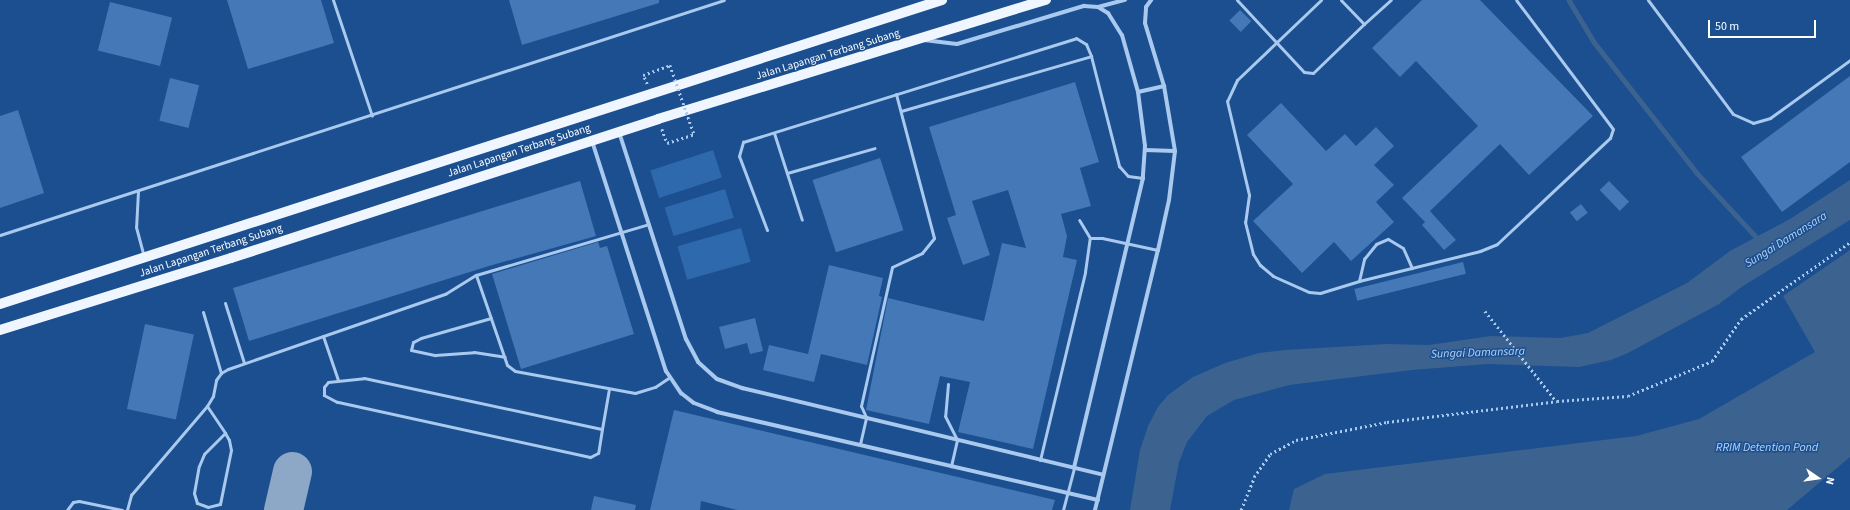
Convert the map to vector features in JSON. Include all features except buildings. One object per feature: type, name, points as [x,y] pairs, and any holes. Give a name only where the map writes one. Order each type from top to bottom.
[{"type":"main road","name":"Jalan Lapangan Terbang Subang","points":[[0,304],[145,259],[942,0]]},
{"type":"main road","name":"Jalan Lapangan Terbang Subang","points":[[0,330],[239,256],[619,131],[1046,0]]},
{"type":"street","points":[[922,39],[940,44],[957,44],[1084,6],[1098,7],[1125,0]]},
{"type":"street","points":[[1095,510],[1158,250],[1169,200],[1175,151],[1164,86],[1145,23],[1146,7],[1151,0]]},
{"type":"street","points":[[1074,468],[1143,178],[1145,150],[1138,92],[1119,30],[1108,13],[1098,7]]},
{"type":"street","points":[[1138,92],[1164,86]]},
{"type":"street","points":[[619,131],[686,339],[698,362],[717,379],[742,388],[1104,475]]},
{"type":"street","points":[[592,140],[670,377],[681,393],[694,403],[717,412],[1098,500]]},
{"type":"street","points":[[1145,150],[1175,151]]},
{"type":"lane","points":[[333,0],[372,116]]},
{"type":"lane","points":[[0,235],[372,116],[724,0]]},
{"type":"lane","points":[[1237,0],[1304,72],[1312,73],[1391,0]]},
{"type":"lane","points":[[1321,0],[1237,80],[1227,101],[1249,195],[1245,222],[1253,254],[1260,265],[1274,276],[1309,292],[1320,293],[1359,281],[1480,251],[1497,244],[1612,133],[1613,129],[1574,74],[1516,0]]},
{"type":"lane","points":[[1342,0],[1364,24]]},
{"type":"lane","points":[[1648,0],[1733,114],[1753,123],[1770,118],[1850,60]]},
{"type":"lane","points":[[767,230],[738,156],[743,142],[1076,38],[1086,44],[1091,56],[1119,166],[1128,176],[1143,178]]},
{"type":"lane","points":[[901,111],[1091,56]]},
{"type":"lane","points":[[860,444],[866,417],[860,406],[892,266],[922,253],[934,238],[896,94]]},
{"type":"lane","points":[[774,133],[802,220]]},
{"type":"lane","points":[[787,173],[875,148]]},
{"type":"lane","points":[[138,191],[136,227],[145,259]]},
{"type":"lane","points":[[1040,460],[1085,272],[1090,238],[1079,220]]},
{"type":"lane","points":[[221,373],[244,363],[445,294],[476,275],[621,231],[649,224]]},
{"type":"lane","points":[[1090,238],[1102,238],[1158,250]]},
{"type":"lane","points":[[1359,281],[1364,259],[1376,244],[1388,239],[1403,248],[1412,268]]},
{"type":"lane","points":[[476,275],[504,357],[510,367],[520,373],[609,389],[635,392],[645,391],[670,377]]},
{"type":"lane","points":[[225,303],[244,363]]},
{"type":"lane","points":[[127,510],[131,496],[207,406],[221,373],[203,312]]},
{"type":"lane","points":[[491,318],[421,338],[413,342],[411,350],[435,355],[474,352],[504,357]]},
{"type":"lane","points":[[323,336],[338,380]]},
{"type":"lane","points":[[602,429],[379,380],[338,380],[328,382],[324,387],[324,395],[330,400],[590,457],[598,453],[609,389]]},
{"type":"lane","points":[[948,384],[945,416],[957,440],[951,466]]},
{"type":"lane","points":[[207,406],[225,433],[231,450],[220,504],[208,506],[197,503],[194,493],[199,466],[204,454],[225,433]]},
{"type":"lane","points":[[1063,510],[1074,468]]},
{"type":"lane","points":[[67,510],[72,502],[79,500],[122,510]]},
{"type":"path","points":[[643,74],[670,65],[694,134],[667,143]]},
{"type":"path","points":[[1241,510],[1254,477],[1270,454],[1296,440],[1387,422],[1557,401],[1628,396],[1712,361],[1741,319],[1850,242]]},
{"type":"path","points":[[1485,311],[1557,401]]},
{"type":"shaded area","points":[[713,150],[722,178],[659,198],[650,170]]},
{"type":"shaded area","points":[[725,189],[734,218],[674,236],[665,207]]},
{"type":"shaded area","points":[[741,228],[751,262],[687,280],[678,246]]},
{"type":"water","name":"Sungai Damansara","points":[[1850,180],[1850,220],[1743,286],[1719,304],[1628,353],[1611,360],[1579,367],[1488,364],[1412,370],[1289,385],[1234,400],[1207,416],[1187,442],[1179,462],[1170,510],[1130,510],[1140,450],[1148,426],[1158,407],[1168,395],[1193,377],[1225,363],[1259,353],[1285,350],[1387,344],[1429,345],[1491,336],[1560,338],[1588,333],[1687,283],[1730,251],[1790,219]]},
{"type":"water","name":"RRIM Detention Pond","points":[[1850,250],[1850,457],[1787,510],[1289,510],[1294,489],[1325,474],[1636,436],[1699,419],[1815,352],[1783,296]]},
{"type":"waterway","points":[[1569,0],[1594,42],[1697,173],[1759,240]]},
{"type":"taxiway","points":[[283,510],[292,471]]}]
